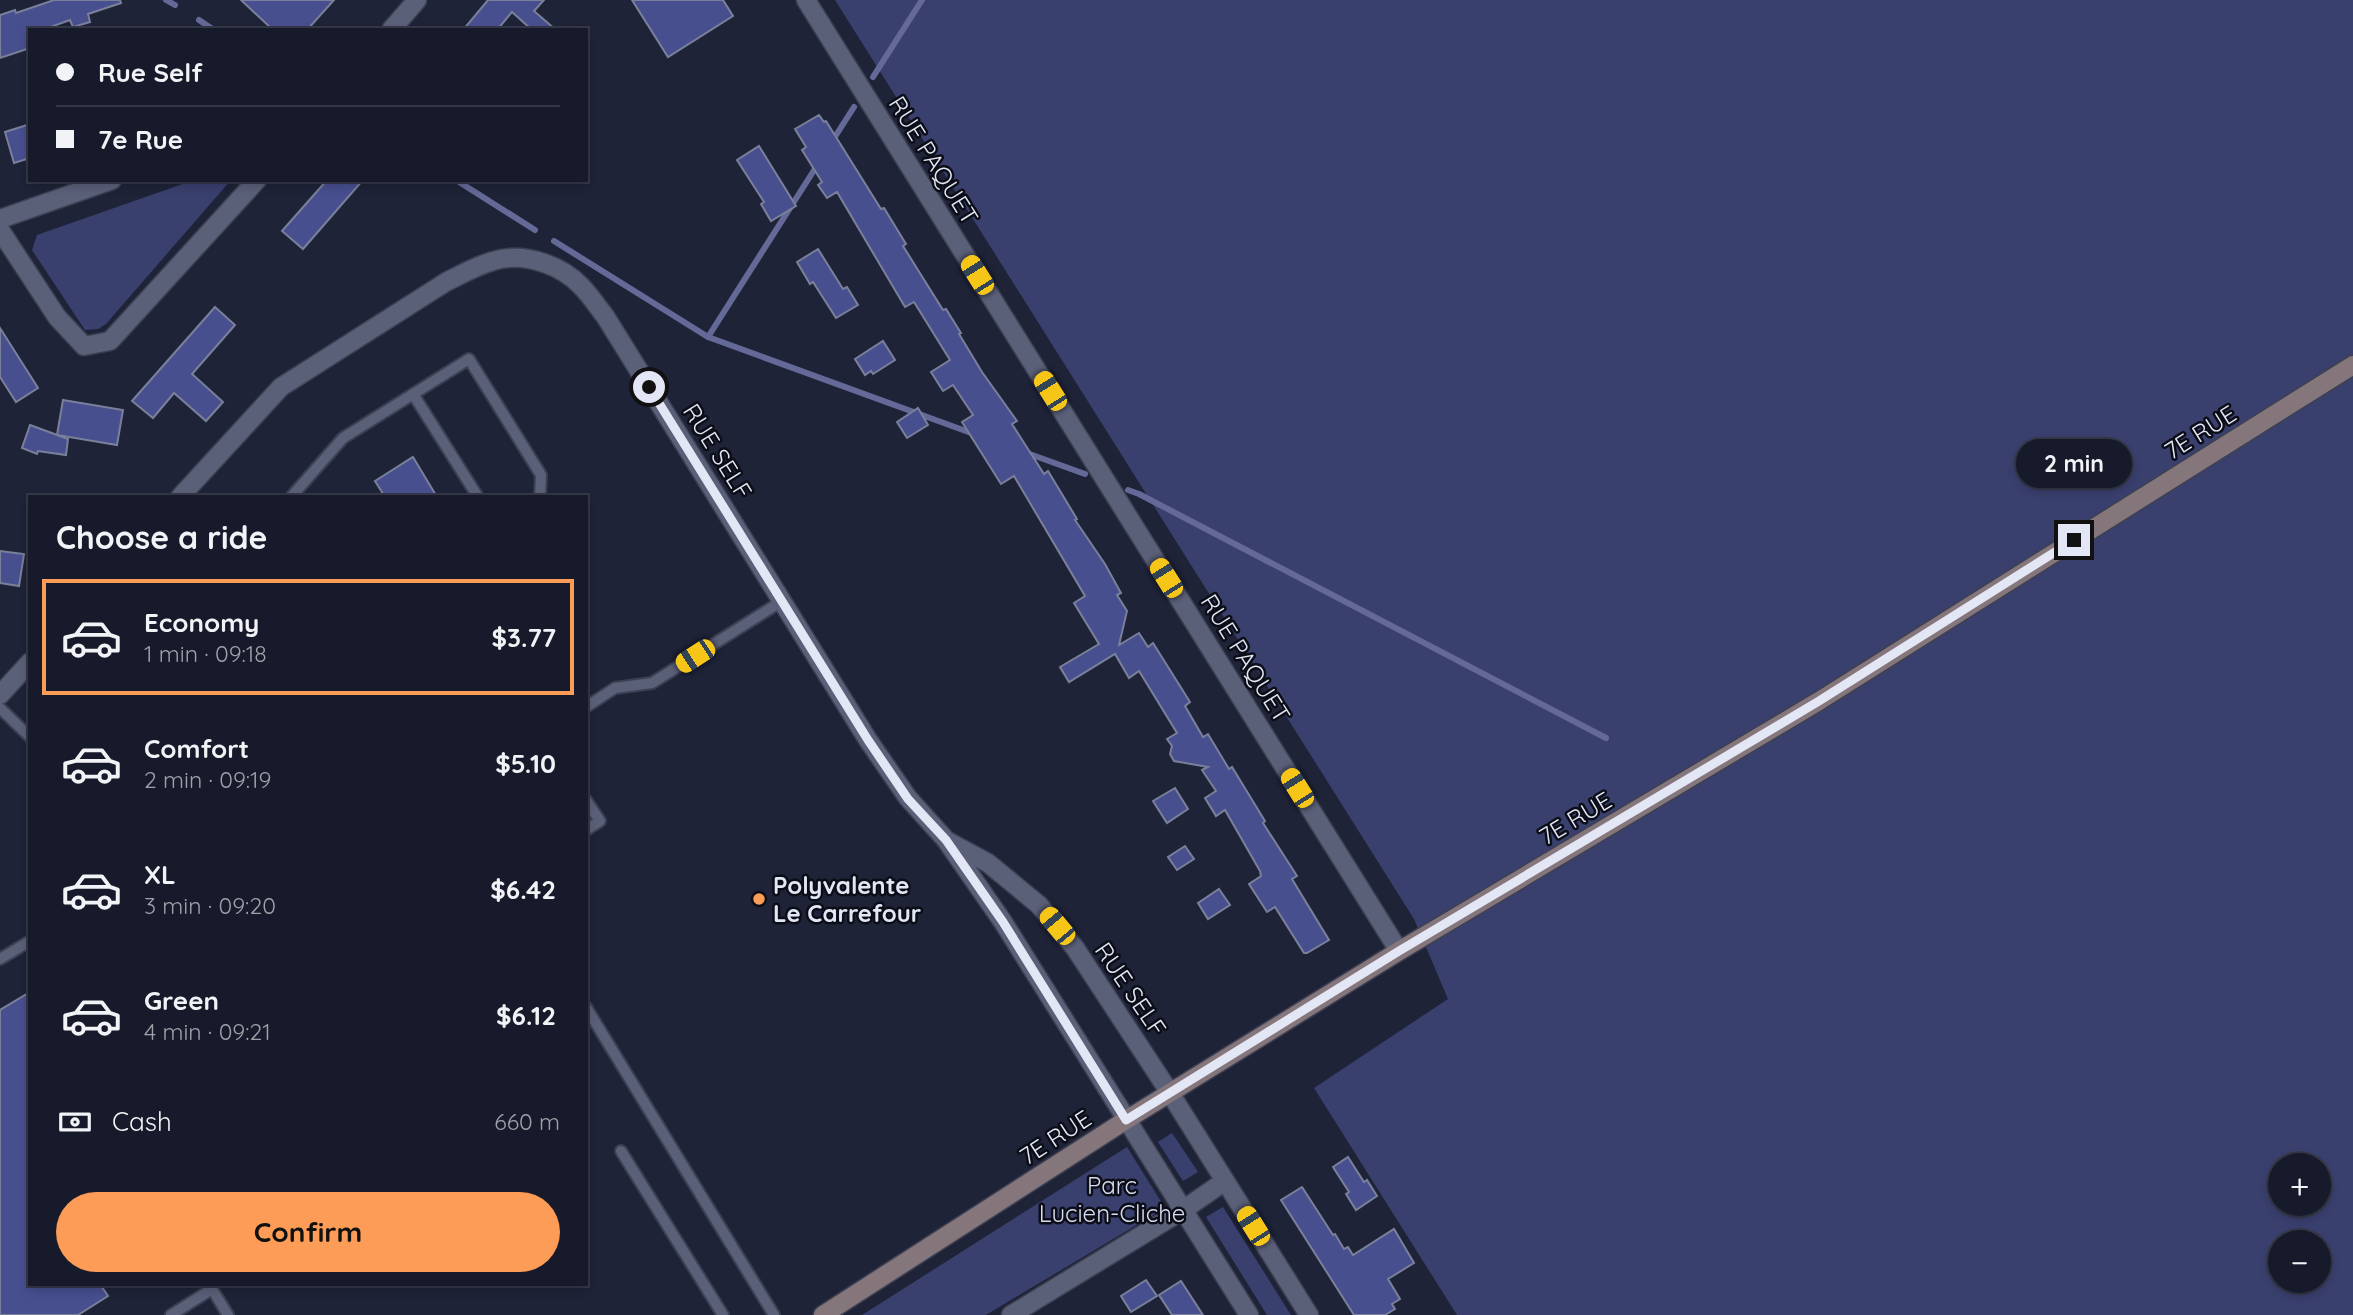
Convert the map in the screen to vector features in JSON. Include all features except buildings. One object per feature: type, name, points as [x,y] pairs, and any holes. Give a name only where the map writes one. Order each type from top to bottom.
[{"type":"street","points":[[393,28],[417,0]]},
{"type":"street","name":"RUE PAQUET","points":[[806,0],[1399,951]]},
{"type":"street","points":[[0,219],[106,182]]},
{"type":"street","points":[[0,230],[57,317],[83,346],[110,341],[255,182]]},
{"type":"street","name":"RUE SELF","points":[[182,495],[281,387],[446,282],[471,269],[503,259],[537,261],[561,270],[581,285],[605,316],[868,740],[908,799],[946,840],[1003,922],[1249,1315]]},
{"type":"street","name":"7E RUE","points":[[823,1315],[1126,1120],[1399,951],[1819,701],[2353,365]]},
{"type":"street","points":[[0,695],[28,664]]},
{"type":"street","name":"RUE SELF","points":[[946,840],[988,863],[1039,905],[1082,958],[1309,1315]]},
{"type":"street","points":[[1011,1315],[1183,1210],[1225,1181]]},
{"type":"lane","points":[[294,495],[342,438],[469,359],[541,475],[540,495]]},
{"type":"lane","points":[[413,394],[477,495]]},
{"type":"lane","points":[[588,706],[615,688],[652,683],[782,601]]},
{"type":"lane","points":[[0,708],[28,735]]},
{"type":"lane","points":[[588,803],[600,821],[588,829]]},
{"type":"lane","points":[[0,960],[28,942]]},
{"type":"lane","points":[[588,1010],[774,1315]]},
{"type":"lane","points":[[621,1151],[723,1315]]},
{"type":"lane","points":[[171,1315],[212,1289],[228,1315]]},
{"type":"green space","points":[[835,0],[2353,0],[2353,1315],[1457,1315],[1314,1088],[1448,999],[1414,919]]},
{"type":"green space","points":[[188,182],[229,182],[106,324],[98,329],[85,330],[32,250],[37,235]]},
{"type":"green space","points":[[1172,1133],[1198,1172],[1183,1181],[1158,1142]]},
{"type":"green space","name":"Parc Lucien-Cliche","points":[[1127,1147],[1165,1208],[986,1315],[862,1315]]},
{"type":"green space","points":[[1223,1207],[1291,1315],[1267,1315],[1206,1217]]},
{"type":"waterway","points":[[166,0],[175,5]]},
{"type":"waterway","points":[[873,77],[922,0]]},
{"type":"waterway","points":[[199,20],[211,28]]},
{"type":"waterway","points":[[831,143],[854,107]]},
{"type":"waterway","points":[[708,337],[818,164]]},
{"type":"waterway","points":[[459,182],[535,230]]},
{"type":"waterway","points":[[554,241],[708,337],[974,434]]},
{"type":"waterway","points":[[1024,452],[1085,474]]},
{"type":"waterway","points":[[1128,490],[1606,738]]},
{"type":"place","name":"Polyvalente Le Carrefour","points":[[759,899]]},
{"type":"route","points":[[649,387],[868,740],[908,799],[946,840],[1003,922],[1126,1120],[1399,951],[1819,701],[2074,540]]}]
